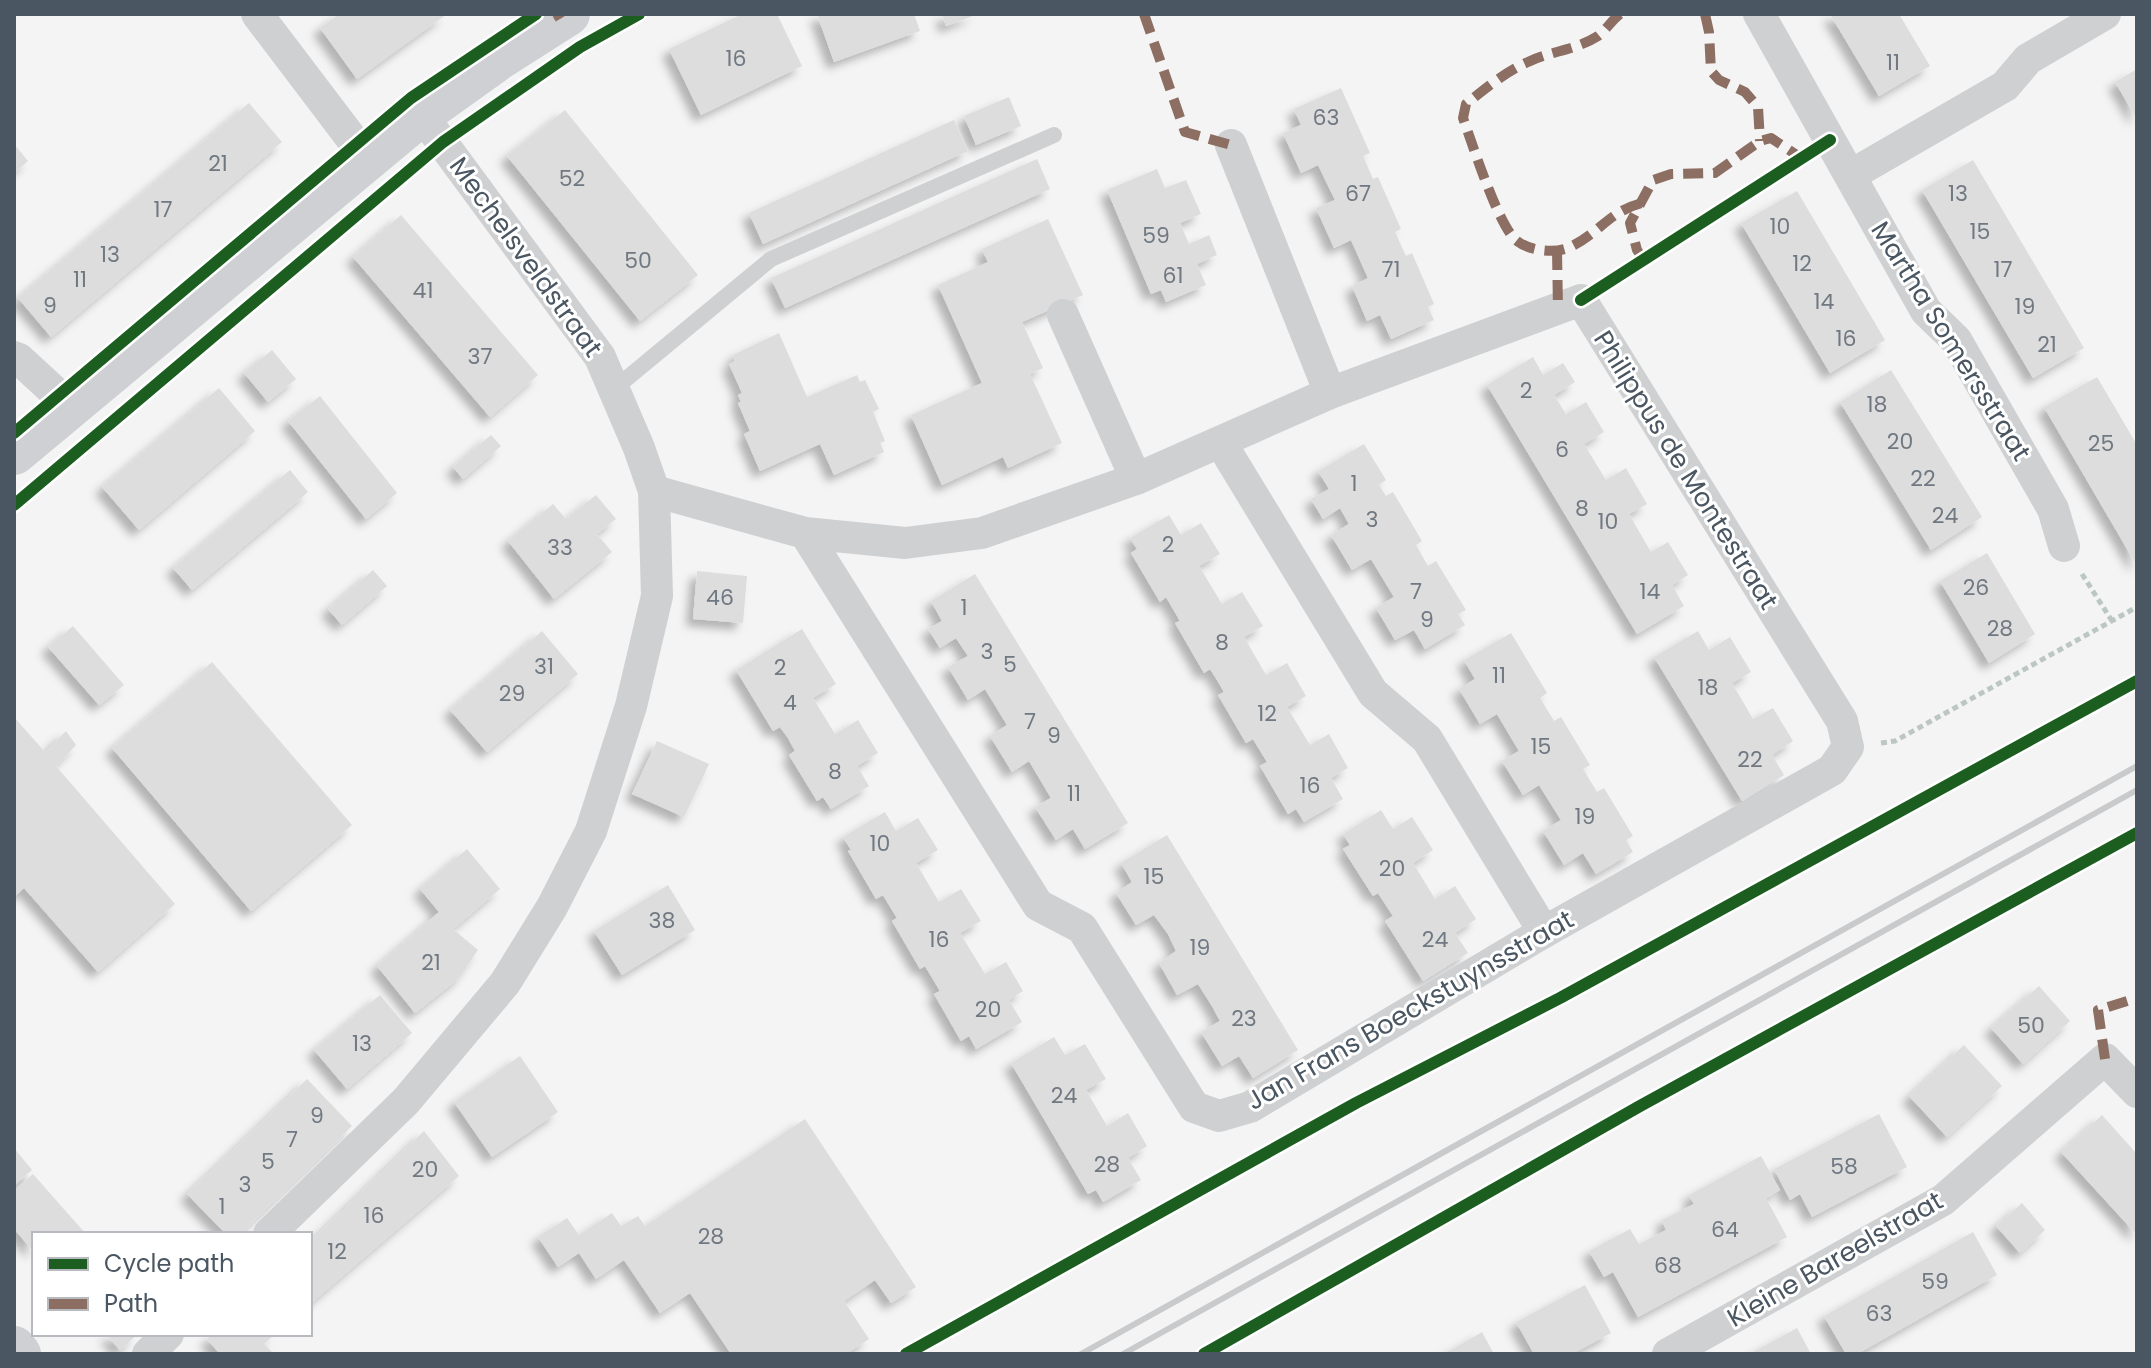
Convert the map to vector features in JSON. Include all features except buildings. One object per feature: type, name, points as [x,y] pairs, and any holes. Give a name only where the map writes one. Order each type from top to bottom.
[{"type":"street","points":[[257,14],[367,159]]},
{"type":"street","points":[[18,442],[70,406],[421,114],[499,58],[568,14]]},
{"type":"street","name":"Martha Somersstraat","points":[[1759,14],[1926,311],[1956,340],[2053,509],[2064,546]]},
{"type":"street","points":[[1851,175],[2005,86],[2028,59],[2105,14]]},
{"type":"street","name":"Mechelsveldstraat","points":[[271,1232],[406,1101],[505,983],[552,907],[591,831],[631,706],[657,596],[654,491],[600,357],[421,114]]},
{"type":"street","points":[[1231,145],[1330,393]]},
{"type":"street","name":"Philippus de Montestraat","points":[[654,491],[805,533],[905,543],[982,533],[1136,479],[1330,393],[1581,300],[1842,721],[1848,747]]},
{"type":"street","points":[[1063,315],[1136,479]]},
{"type":"street","points":[[14,357],[70,406]]},
{"type":"street","points":[[1221,443],[1373,693],[1427,739],[1544,932]]},
{"type":"street","name":"Jan Frans Boeckstuynsstraat","points":[[805,533],[1038,905],[1082,928],[1194,1107],[1219,1116],[1250,1107],[1544,932],[1832,770],[1848,747]]},
{"type":"street","name":"Kleine Bareelstraat","points":[[1668,1354],[1943,1200],[2105,1059],[2137,1092]]},
{"type":"street","points":[[148,1354],[166,1336]]},
{"type":"street","points":[[14,1348],[19,1354]]},
{"type":"lane","points":[[614,389],[771,259],[1054,135]]},
{"type":"path","points":[[2064,546],[2115,626]]},
{"type":"path","points":[[1848,747],[1895,741],[2115,626],[2137,607]]},
{"type":"railway","points":[[1081,1354],[2137,766]]},
{"type":"railway","points":[[1123,1354],[2137,790]]},
{"type":"marked path","points":[[557,14],[560,19]]},
{"type":"marked path","points":[[1144,14],[1185,132],[1231,145]]},
{"type":"marked path","points":[[1620,14],[1590,41],[1537,58],[1503,76],[1466,104],[1463,118],[1502,220],[1522,244],[1543,250],[1564,249],[1621,212],[1642,203]]},
{"type":"marked path","points":[[1705,14],[1711,71],[1719,80],[1745,92],[1758,107],[1760,141]]},
{"type":"marked path","points":[[1644,260],[1637,250],[1630,223],[1653,180],[1671,174],[1715,173],[1760,141],[1771,138],[1801,158]]},
{"type":"marked path","points":[[1557,250],[1558,309]]},
{"type":"marked path","points":[[2105,1059],[2098,1010],[2137,998]]},
{"type":"cycle path","points":[[14,433],[411,98],[536,14]]},
{"type":"cycle path","points":[[14,505],[443,142],[580,47],[639,14]]},
{"type":"cycle path","points":[[1581,300],[1830,140]]},
{"type":"cycle path","points":[[906,1354],[1356,1103],[1560,998],[2137,681]]},
{"type":"cycle path","points":[[1204,1354],[1640,1106],[2137,833]]}]
